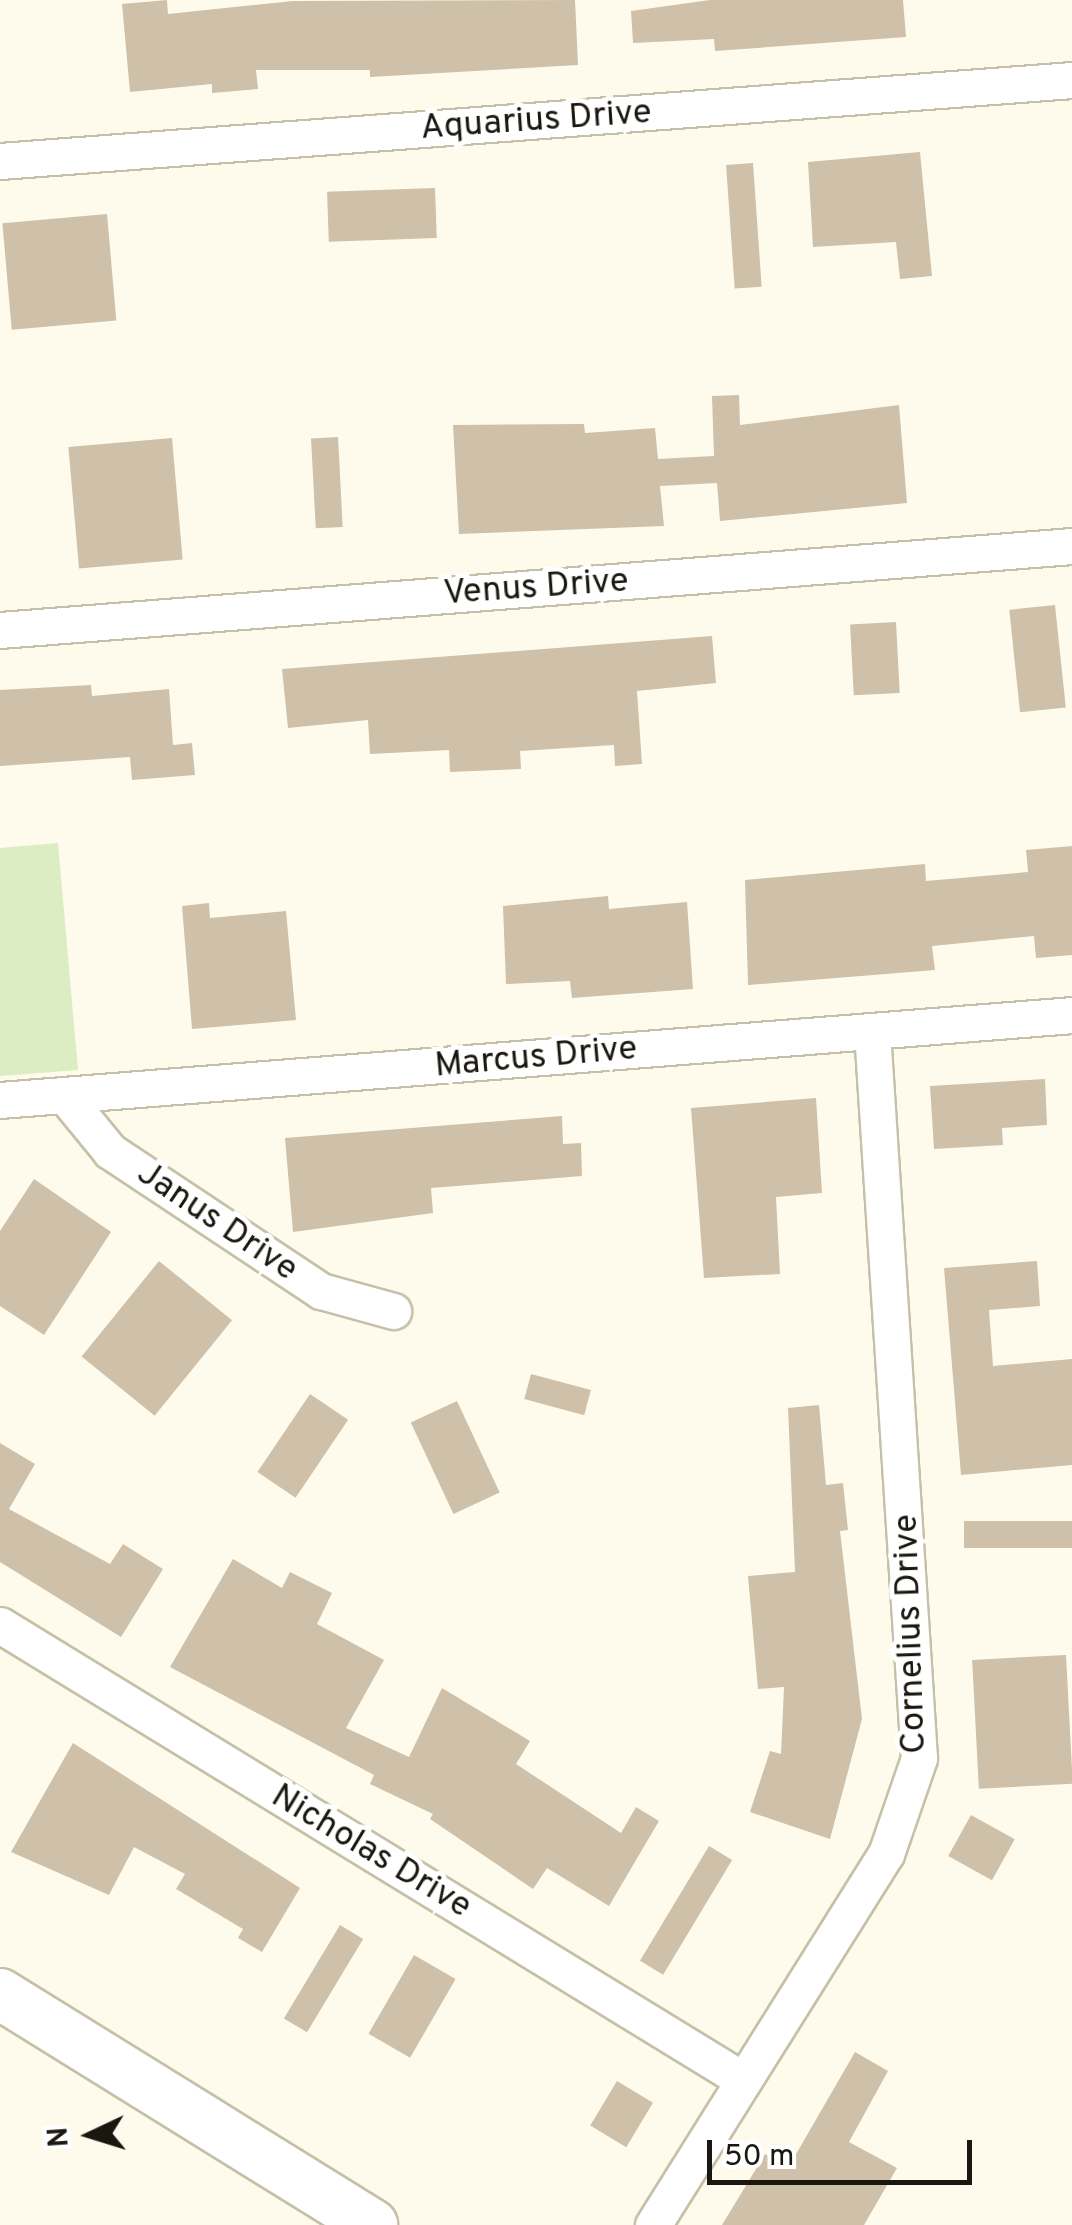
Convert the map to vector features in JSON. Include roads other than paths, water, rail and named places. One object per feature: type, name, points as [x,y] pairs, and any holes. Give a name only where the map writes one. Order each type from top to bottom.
[{"type":"main road","points":[[0,1994],[372,2225]]},
{"type":"street","name":"Aquarius Drive","points":[[0,161],[1072,80]]},
{"type":"street","name":"Venus Drive","points":[[0,630],[1072,546]]},
{"type":"street","name":"Marcus Drive","points":[[0,1100],[1072,1015]]},
{"type":"street","name":"Cornelius Drive","points":[[653,2225],[886,1854],[919,1758],[872,1032]]},
{"type":"street","name":"Janus Drive","points":[[65,1096],[110,1150],[322,1291],[393,1312]]},
{"type":"street","name":"Nicholas Drive","points":[[0,1625],[743,2080]]}]
